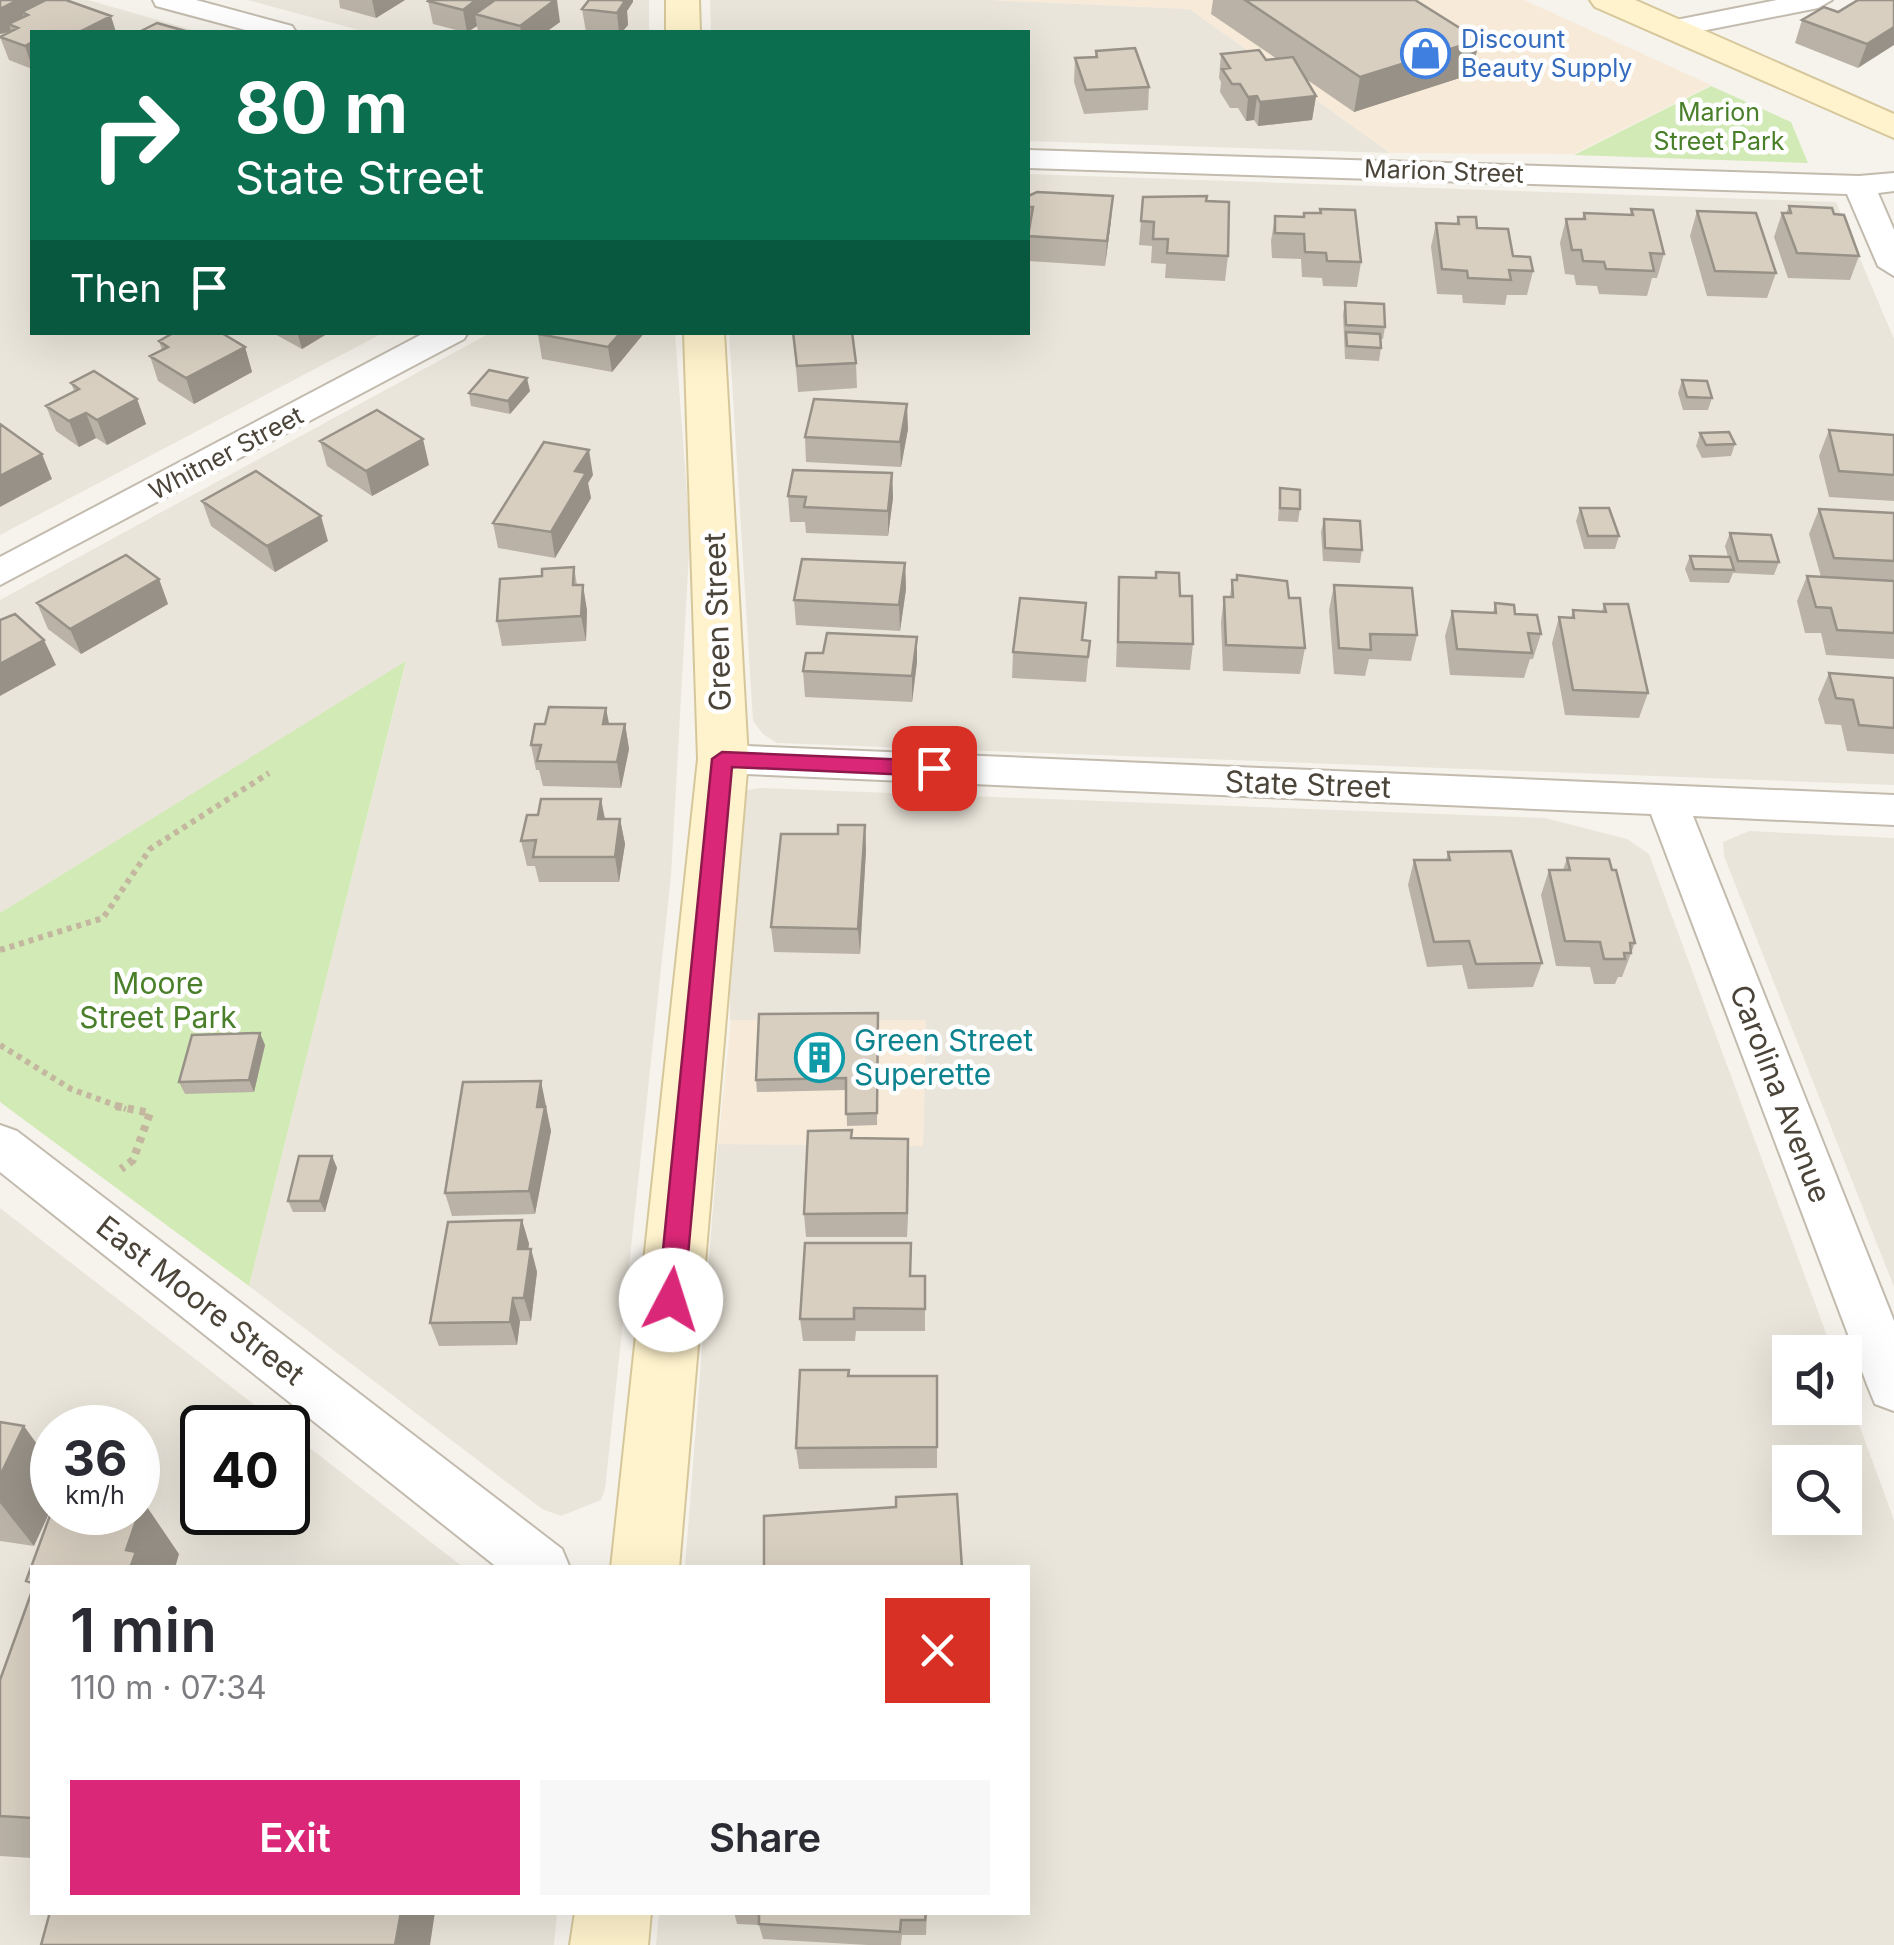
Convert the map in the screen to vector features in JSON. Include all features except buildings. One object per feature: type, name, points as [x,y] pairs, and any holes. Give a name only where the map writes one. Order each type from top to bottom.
[{"type":"street","points":[[166,0],[275,30]]},
{"type":"street","points":[[682,0],[683,30]]},
{"type":"street","points":[[1607,0],[1894,127]]},
{"type":"street","points":[[1671,29],[1818,0]]},
{"type":"street","name":"Marion Street","points":[[1030,160],[1860,185],[1894,182]]},
{"type":"street","points":[[1860,185],[1894,266]]},
{"type":"street","name":"Whitner Street","points":[[0,573],[446,335]]},
{"type":"street","name":"Green Street","points":[[645,1565],[722,759],[704,335]]},
{"type":"street","name":"State Street","points":[[722,759],[1894,810]]},
{"type":"street","name":"Carolina Avenue","points":[[1666,800],[1894,1387]]},
{"type":"street","name":"East Moore Street","points":[[0,1145],[538,1565]]},
{"type":"street","points":[[610,1945],[612,1915]]},
{"type":"path","points":[[0,950],[103,918],[150,849],[269,773]]},
{"type":"path","points":[[0,1046],[38,1073],[127,1111],[150,1113],[133,1160],[121,1169]]},
{"type":"shaded area","points":[[0,0],[88,0],[193,30],[30,30],[30,335],[379,335],[0,535]]},
{"type":"shaded area","points":[[248,0],[649,0],[649,30],[359,30]]},
{"type":"shaded area","points":[[710,0],[993,0],[1190,9],[1390,153],[1030,141],[1030,30],[711,30]]},
{"type":"shaded area","points":[[993,0],[1524,0],[1711,85],[1574,154],[1390,153],[1190,9]]},
{"type":"shaded area","points":[[1030,174],[1836,202],[1894,339],[1894,785],[777,743],[753,721],[729,335],[1030,335]]},
{"type":"shaded area","points":[[486,335],[675,335],[690,535],[671,876],[601,1500],[561,1516],[542,1509],[249,1286],[406,662],[0,913],[0,600]]},
{"type":"shaded area","points":[[759,788],[1545,818],[1627,839],[1649,854],[1827,1335],[1772,1335],[1772,1425],[1859,1425],[1894,1520],[1894,1945],[656,1945],[659,1915],[1030,1915],[1030,1565],[685,1565],[718,1144],[923,1145],[926,1020],[730,1021],[729,823],[743,791]]},
{"type":"shaded area","points":[[1749,831],[1894,838],[1894,1287],[1724,856],[1723,842]]},
{"type":"shaded area","points":[[731,1020],[926,1020],[923,1146],[718,1144]]},
{"type":"shaded area","points":[[0,1208],[255,1405],[180,1405],[180,1535],[310,1535],[310,1448],[460,1565],[30,1565],[30,1915],[557,1915],[554,1945],[0,1945]]},
{"type":"green space","name":"Marion Street Park","points":[[1711,86],[1791,122],[1808,163],[1574,155]]},
{"type":"green space","name":"Moore Street Park","points":[[406,661],[249,1286],[0,1102],[0,913]]},
{"type":"place","name":"Discount Beauty Supply","points":[[1426,53]]},
{"type":"place","name":"Green Street Superette","points":[[819,1058]]},
{"type":"route","points":[[671,1300],[722,759],[934,768]]}]
